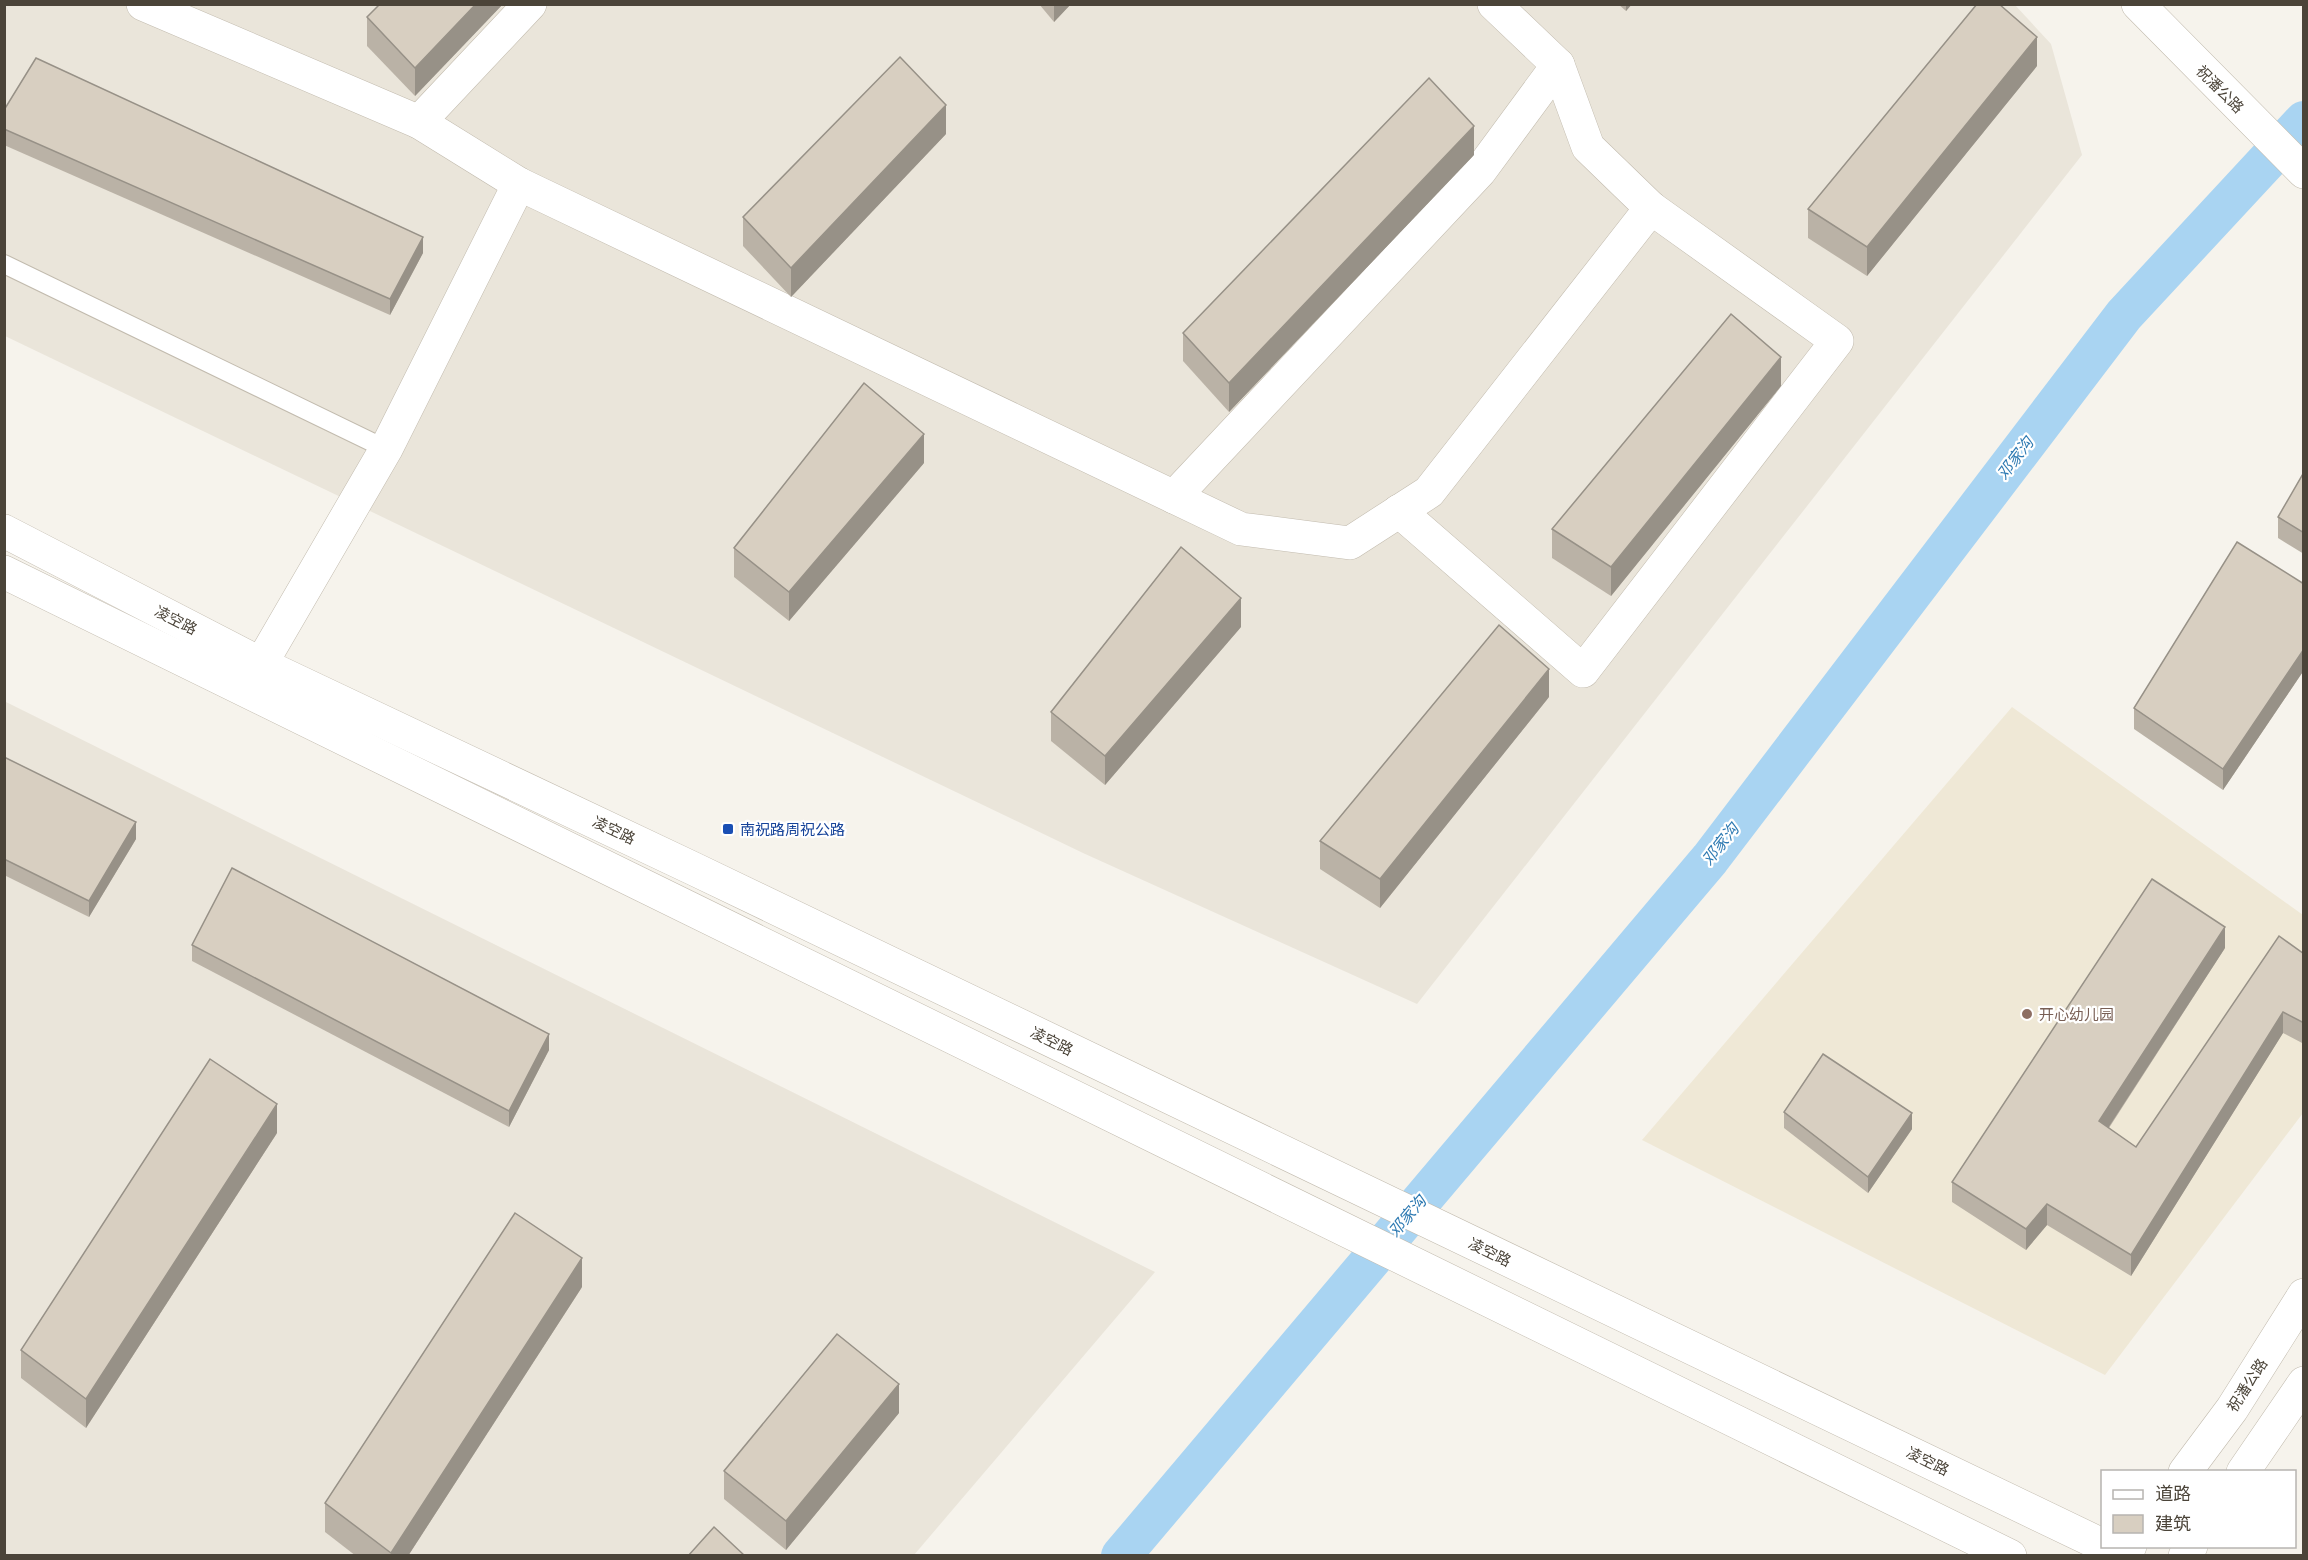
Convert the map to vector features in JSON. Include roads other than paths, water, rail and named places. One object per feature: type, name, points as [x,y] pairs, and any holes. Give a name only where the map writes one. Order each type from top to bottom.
[{"type":"street","points":[[143,4],[419,122],[519,184],[1240,529],[1350,543],[1429,492],[1651,208]]},
{"type":"street","points":[[419,122],[530,4]]},
{"type":"street","points":[[1399,511],[1583,671],[1837,341],[1651,208],[1588,147],[1558,65],[1494,4]]},
{"type":"street","name":"祝潘公路","points":[[2138,4],[2304,172]]},
{"type":"street","points":[[1174,497],[1480,171],[1558,65]]},
{"type":"street","points":[[261,664],[386,449],[519,184]]},
{"type":"street","name":"凌空路","points":[[4,531],[261,664],[692,868],[2101,1544]]},
{"type":"street","points":[[4,572],[2010,1556]]},
{"type":"street","name":"祝潘公路","points":[[2186,1470],[2232,1409],[2304,1295]]},
{"type":"street","points":[[2244,1470],[2304,1383]]},
{"type":"street","name":"凌空路","points":[[2109,1548],[2124,1555]]},
{"type":"lane","points":[[4,264],[386,449]]},
{"type":"waterway","name":"邓家沟","points":[[1121,1556],[1710,859],[2124,315],[2304,121]]},
{"type":"place","name":"南祝路周祝公路","points":[[728,829]]},
{"type":"place","name":"开心幼儿园","points":[[2027,1014]]}]
